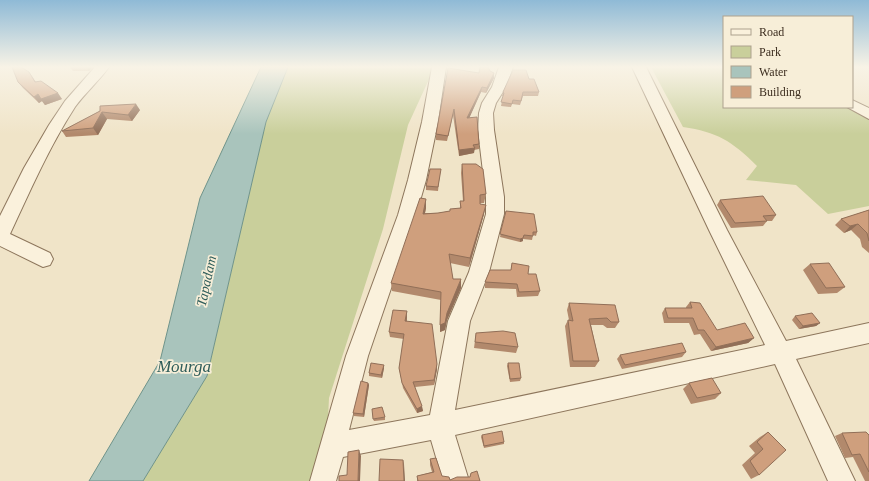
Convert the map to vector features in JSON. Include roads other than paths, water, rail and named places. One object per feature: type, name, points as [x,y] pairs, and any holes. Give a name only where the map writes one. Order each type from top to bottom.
[{"type":"street","points":[[43,259],[0,236],[26,181],[64,114],[81,89]]},
{"type":"street","points":[[323,481],[357,356],[407,215],[430,122],[436,89]]},
{"type":"street","points":[[456,481],[440,426],[459,321],[480,272],[492,226],[495,197],[486,130],[486,113],[489,103],[497,89]]},
{"type":"street","points":[[650,89],[718,230],[781,353],[842,481]]},
{"type":"street","points":[[853,105],[869,114]]},
{"type":"street","points":[[332,446],[440,426],[869,333]]},
{"type":"water","name":"Mourga","points":[[251,89],[279,89],[266,122],[207,376],[143,481],[89,481],[160,361],[200,198]]},
{"type":"water label","name":"Tapadam","points":[[206,281]]}]
